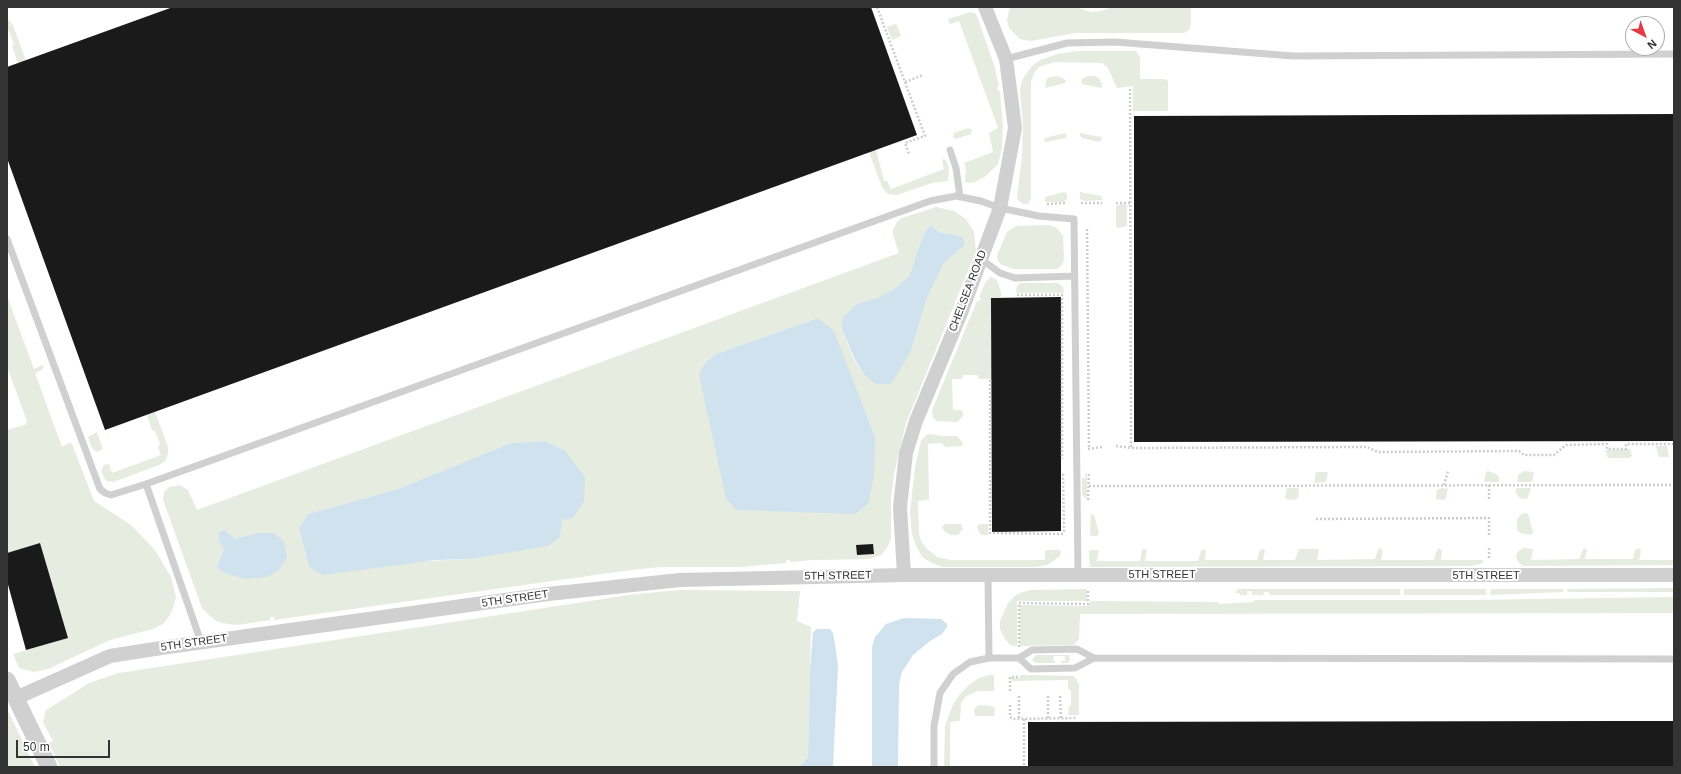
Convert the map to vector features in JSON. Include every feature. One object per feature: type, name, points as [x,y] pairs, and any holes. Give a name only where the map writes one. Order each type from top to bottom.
[{"type":"street","name":"CHELSEA ROAD","points":[[904,575],[900,507],[906,453],[916,420],[961,313],[1000,208],[1015,128],[1006,59],[985,7]]},
{"type":"street","name":"5TH STREET","points":[[16,698],[110,656],[548,594],[680,580],[904,575],[1674,575]]},
{"type":"street","points":[[7,680],[49,767]]},
{"type":"lane","points":[[1006,59],[1067,43],[1115,42],[1293,56],[1674,54]]},
{"type":"lane","points":[[950,150],[956,168],[960,197]]},
{"type":"lane","points":[[7,239],[100,489],[111,495],[146,484],[930,201],[960,197],[981,201],[1000,208],[1039,216],[1074,219],[1078,575]]},
{"type":"lane","points":[[981,259],[1000,273],[1015,278],[1074,276]]},
{"type":"lane","points":[[146,484],[201,642]]},
{"type":"lane","points":[[988,576],[989,658]]},
{"type":"lane","points":[[934,767],[934,726],[940,693],[953,674],[970,662],[989,658],[1019,658],[1032,650],[1077,649],[1094,658],[1674,659]]},
{"type":"lane","points":[[1019,658],[1031,669],[1075,668],[1094,658]]},
{"type":"path","points":[[878,7],[924,136],[905,143],[909,154]]},
{"type":"path","points":[[905,82],[923,75]]},
{"type":"path","points":[[1130,89],[1131,448]]},
{"type":"path","points":[[1047,204],[1065,203]]},
{"type":"path","points":[[1081,203],[1102,203]]},
{"type":"path","points":[[1116,203],[1130,203]]},
{"type":"path","points":[[1086,229],[1089,448]]},
{"type":"path","points":[[1017,295],[1062,295],[1062,459]]},
{"type":"path","points":[[990,380],[990,534],[1062,534],[1064,532],[1063,473]]},
{"type":"path","points":[[1116,446],[1131,448],[1367,447],[1378,452],[1519,451],[1524,455],[1554,455],[1566,444],[1607,444],[1607,449],[1626,449],[1626,444],[1674,444]]},
{"type":"path","points":[[1083,449],[1102,447]]},
{"type":"path","points":[[1444,485],[1448,471]]},
{"type":"path","points":[[1088,500],[1089,472]]},
{"type":"path","points":[[1489,485],[1489,499]]},
{"type":"path","points":[[1089,486],[1674,485]]},
{"type":"path","points":[[1316,518],[1489,518],[1489,535]]},
{"type":"path","points":[[1489,548],[1489,558]]},
{"type":"path","points":[[1019,646],[1019,603],[1088,604],[1088,590]]},
{"type":"path","points":[[1010,691],[1010,677],[1018,677]]},
{"type":"path","points":[[1019,696],[1019,719]]},
{"type":"path","points":[[1048,696],[1048,719]]},
{"type":"path","points":[[1060,696],[1061,719]]},
{"type":"path","points":[[1010,706],[1010,718],[1076,718]]},
{"type":"path","points":[[1024,719],[1024,767]]},
{"type":"shaded area","points":[[1010,7],[1076,7],[1091,12],[1101,11],[1113,7],[1191,7],[1191,24],[1189,30],[1184,33],[1076,33],[1030,41],[1020,39],[1009,28],[1007,19]]},
{"type":"shaded area","points":[[970,12],[975,13],[977,16],[995,68],[999,87],[997,87],[998,91],[1000,91],[1003,126],[1002,148],[998,164],[986,176],[975,182],[969,183],[965,182],[966,168],[964,163],[993,152],[989,133],[998,128],[959,21],[950,24],[948,21],[949,19]]},
{"type":"shaded area","points":[[7,18],[13,25],[26,61],[18,63],[12,46],[14,44],[9,31],[7,31]]},
{"type":"shaded area","points":[[895,24],[897,25],[901,36],[892,40],[887,27]]},
{"type":"shaded area","points":[[1076,51],[1136,51],[1140,58],[1140,79],[1165,79],[1168,81],[1168,111],[1133,111],[1133,86],[1117,88],[1108,68],[1102,63],[1055,62],[1039,67],[1034,73],[1031,81],[1031,198],[1028,204],[1023,204],[1018,200],[1017,196],[1022,156],[1023,126],[1020,91],[1022,80],[1031,67],[1040,60],[1058,54]]},
{"type":"shaded area","points":[[1057,76],[1063,78],[1066,81],[1065,83],[1045,88],[1047,78]]},
{"type":"shaded area","points":[[1088,76],[1099,78],[1102,85],[1101,88],[1082,84],[1081,79]]},
{"type":"shaded area","points":[[969,128],[972,130],[971,134],[956,139],[953,137],[954,133]]},
{"type":"shaded area","points":[[1065,133],[1067,136],[1065,138],[1046,142],[1044,141],[1045,138]]},
{"type":"shaded area","points":[[1080,133],[1101,137],[1102,140],[1099,142],[1082,138]]},
{"type":"shaded area","points":[[876,150],[884,180],[887,181],[891,189],[944,169],[942,162],[943,159],[946,160],[949,168],[948,181],[932,183],[897,195],[888,194],[882,187],[869,152]]},
{"type":"shaded area","points":[[1064,192],[1067,194],[1067,200],[1062,202],[1045,202],[1045,197]]},
{"type":"shaded area","points":[[1080,192],[1101,196],[1103,200],[1084,201],[1080,199]]},
{"type":"shaded area","points":[[1122,204],[1127,205],[1127,226],[1118,228],[1116,226],[1116,206]]},
{"type":"shaded area","points":[[936,207],[954,211],[966,219],[974,232],[976,251],[906,423],[894,474],[891,499],[891,539],[887,548],[881,555],[869,559],[790,562],[790,560],[786,560],[786,563],[740,567],[660,567],[631,570],[274,620],[274,617],[270,617],[270,620],[237,625],[216,621],[202,608],[163,500],[164,492],[169,487],[180,485],[188,490],[197,510],[899,253],[893,235],[893,230],[897,222],[902,218]],"holes":[[[931,225],[939,232],[963,237],[965,245],[944,263],[927,298],[911,351],[864,374],[854,360],[841,327],[856,304],[877,298],[897,287],[910,275],[926,230]],[[818,318],[833,331],[875,437],[705,363],[716,354]],[[545,441],[564,450],[560,537],[470,559],[309,567],[299,528],[308,514],[398,489],[511,443]],[[257,533],[274,533],[284,541],[216,566],[224,550],[219,541],[235,539]]]},
{"type":"shaded area","points":[[1050,225],[1057,228],[1063,236],[1064,260],[1062,265],[1057,269],[1013,269],[1000,264],[997,258],[998,253],[1007,232],[1016,226]]},
{"type":"shaded area","points":[[991,277],[997,280],[1001,292],[1001,297],[991,298],[992,379],[979,379],[977,375],[963,375],[962,379],[952,379],[953,410],[961,410],[963,412],[963,416],[957,422],[937,421],[933,418],[932,410],[977,301],[980,301],[981,298],[979,297],[986,281]]},
{"type":"shaded area","points":[[1020,283],[1058,283],[1063,287],[1064,293],[1016,293],[1017,286]]},
{"type":"shaded area","points":[[7,296],[34,369],[42,365],[44,367],[42,370],[35,373],[62,447],[69,443],[72,444],[94,501],[131,525],[155,550],[171,577],[176,597],[170,615],[163,624],[153,629],[110,640],[48,669],[34,672],[19,668],[13,654],[67,638],[40,543],[7,553],[7,430],[25,425],[27,421],[7,367]]},
{"type":"shaded area","points":[[155,412],[168,447],[168,454],[165,461],[159,465],[113,482],[106,481],[101,471],[104,465],[109,464],[112,473],[161,455],[158,447],[160,444],[155,431],[152,430],[147,415]]},
{"type":"shaded area","points":[[97,432],[103,449],[97,452],[92,448],[88,437]]},
{"type":"shaded area","points":[[926,435],[957,436],[963,443],[962,446],[945,447],[942,443],[928,444],[929,499],[918,501],[919,534],[921,541],[926,548],[937,557],[951,560],[1045,560],[1045,551],[1047,550],[1060,550],[1061,553],[1059,557],[1047,565],[1035,567],[942,567],[922,557],[912,534],[910,513],[915,467],[921,441]]},
{"type":"shaded area","points":[[1656,446],[1667,446],[1669,457],[1659,457]]},
{"type":"shaded area","points":[[1630,449],[1632,456],[1629,458],[1608,458],[1605,450]]},
{"type":"shaded area","points":[[1488,471],[1499,477],[1499,482],[1484,482],[1486,472]]},
{"type":"shaded area","points":[[1524,471],[1534,472],[1532,482],[1517,482],[1518,475]]},
{"type":"shaded area","points":[[1316,472],[1328,472],[1326,482],[1314,483]]},
{"type":"shaded area","points":[[1086,473],[1087,496],[1086,499],[1082,494],[1082,477],[1084,479],[1086,476],[1084,474]]},
{"type":"shaded area","points":[[1287,488],[1299,488],[1298,498],[1294,500],[1285,499]]},
{"type":"shaded area","points":[[1442,488],[1448,489],[1446,498],[1444,500],[1436,499],[1437,490]]},
{"type":"shaded area","points":[[1516,488],[1531,488],[1527,499],[1520,498],[1516,493]]},
{"type":"shaded area","points":[[1525,513],[1528,514],[1533,532],[1531,535],[1520,533],[1517,530],[1517,520],[1520,515]]},
{"type":"shaded area","points":[[1091,514],[1094,515],[1099,533],[1097,536],[1091,536]]},
{"type":"shaded area","points":[[945,524],[961,524],[963,529],[958,535],[950,535],[944,531],[942,527]]},
{"type":"shaded area","points":[[979,524],[988,524],[988,535],[980,534],[977,527]]},
{"type":"shaded area","points":[[1380,548],[1383,550],[1381,560],[1434,560],[1439,548],[1442,551],[1441,560],[1483,560],[1483,563],[1472,566],[1090,567],[1089,553],[1089,550],[1099,550],[1097,561],[1140,561],[1142,550],[1144,549],[1147,550],[1145,561],[1198,561],[1201,551],[1204,549],[1206,551],[1205,560],[1257,560],[1260,550],[1263,549],[1265,550],[1263,560],[1295,560],[1299,549],[1317,549],[1319,550],[1317,560],[1375,559]]},
{"type":"shaded area","points":[[1523,548],[1533,549],[1531,560],[1579,559],[1584,548],[1587,550],[1585,559],[1633,559],[1635,550],[1639,548],[1641,551],[1639,560],[1674,560],[1674,565],[1523,566],[1519,563],[1516,557],[1518,552]]},
{"type":"shaded area","points":[[1674,588],[1674,592],[1568,592],[1567,589]]},
{"type":"shaded area","points":[[1087,589],[1087,601],[1017,601],[1017,646],[1010,645],[1005,639],[1000,629],[1000,621],[1008,603],[1016,595],[1029,590]]},
{"type":"shaded area","points":[[1238,589],[1400,589],[1400,595],[1269,595],[1269,592],[1264,592],[1263,595],[1252,595],[1252,591],[1247,591],[1247,595],[1240,595],[1239,593],[1235,593]]},
{"type":"shaded area","points":[[1404,589],[1486,589],[1486,595],[1404,595]]},
{"type":"shaded area","points":[[1491,589],[1563,589],[1563,592],[1490,595]]},
{"type":"shaded area","points":[[680,590],[800,591],[797,621],[811,627],[808,757],[799,767],[60,767],[49,743],[53,741],[43,722],[46,710],[89,683],[119,673],[636,594]]},
{"type":"shaded area","points":[[1674,597],[1674,613],[1080,614],[1079,639],[1074,645],[1020,646],[1020,605],[1089,606],[1090,601],[1219,602],[1219,604],[1254,602],[1254,600],[1470,600]]},
{"type":"shaded area","points":[[1036,655],[1069,655],[1070,659],[1068,663],[1061,663],[1061,661],[1065,661],[1065,656],[1054,656],[1053,660],[1055,663],[1036,663],[1032,660]]},
{"type":"shaded area","points":[[994,675],[994,691],[978,691],[966,696],[961,703],[960,721],[950,722],[950,767],[944,767],[945,726],[953,705],[960,694],[969,685],[979,678]]},
{"type":"shaded area","points":[[1020,675],[1074,676],[1079,684],[1079,715],[1068,715],[1069,706],[1071,705],[1071,691],[1068,688],[1068,680],[1011,681],[1011,678],[1020,678]]},
{"type":"shaded area","points":[[979,705],[992,706],[995,709],[994,716],[975,716],[974,709]]},
{"type":"shaded area","points":[[7,709],[35,767],[7,767]]},
{"type":"water","points":[[931,225],[939,232],[963,237],[965,245],[944,263],[927,298],[911,351],[891,384],[875,384],[864,374],[855,360],[841,327],[844,317],[856,304],[877,298],[897,287],[910,275],[926,230]]},
{"type":"water","points":[[818,318],[834,331],[875,437],[874,476],[868,504],[855,514],[737,510],[726,499],[699,374],[705,363],[716,354]]},
{"type":"water","points":[[545,441],[564,450],[585,477],[584,501],[573,518],[562,520],[560,537],[548,546],[470,559],[435,560],[323,575],[309,567],[299,528],[308,514],[398,489],[511,443]]},
{"type":"water","points":[[224,530],[235,539],[257,533],[274,533],[284,541],[287,557],[279,570],[267,577],[246,579],[225,573],[216,567],[224,550],[219,541],[219,533]]},
{"type":"water","points":[[904,618],[941,619],[947,624],[947,627],[942,634],[930,641],[913,655],[902,672],[899,684],[898,767],[872,767],[872,647],[875,637],[886,624]]},
{"type":"water","points":[[817,629],[830,629],[833,633],[838,667],[833,767],[799,767],[808,757],[810,669],[813,632]]},
{"type":"building","points":[[173,7],[871,7],[917,135],[105,430],[7,158],[7,67]]},
{"type":"building","points":[[1674,114],[1674,441],[1134,442],[1134,116]]},
{"type":"building","points":[[1061,297],[1061,531],[992,532],[991,298]]},
{"type":"building","points":[[40,543],[68,638],[26,650],[7,581],[7,553]]},
{"type":"building","points":[[873,544],[874,554],[857,555],[856,545]]},
{"type":"building","points":[[1674,721],[1674,767],[1028,767],[1028,722]]}]
